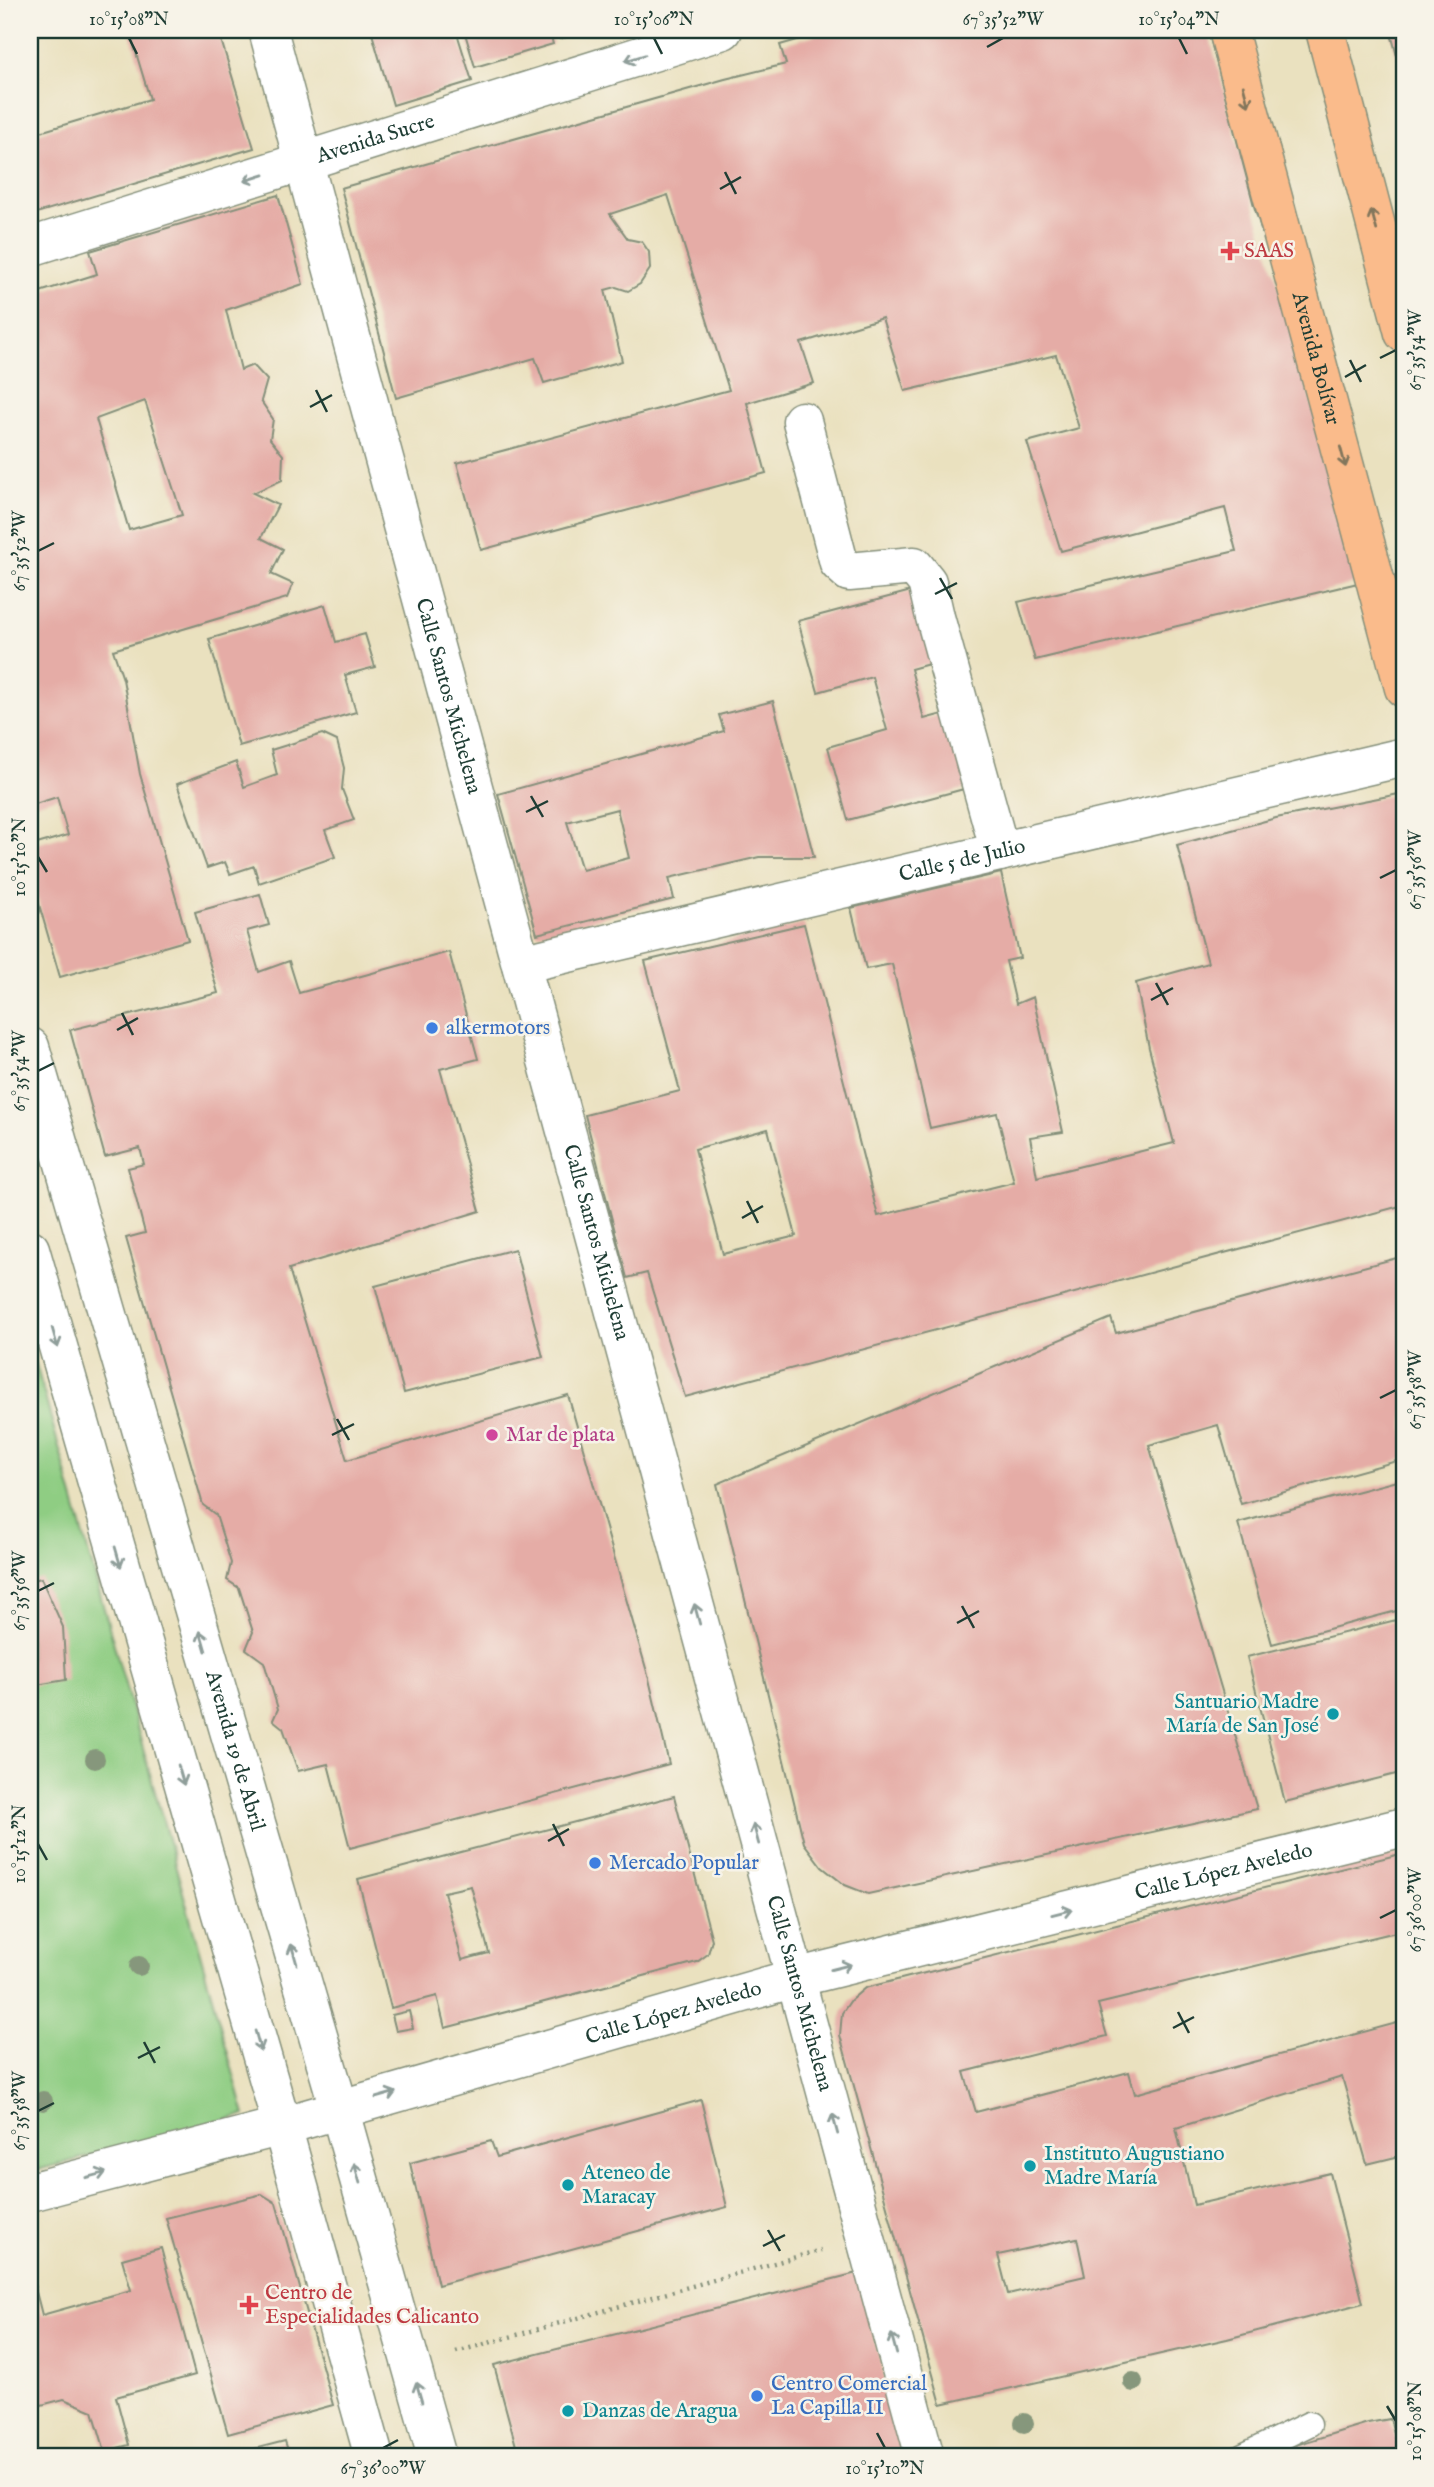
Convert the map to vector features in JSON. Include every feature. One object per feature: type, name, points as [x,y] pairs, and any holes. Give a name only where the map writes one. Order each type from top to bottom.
[{"type":"main road","name":"Avenida Bolívar","points":[[1228,30],[1404,688]]},
{"type":"main road","points":[[1325,30],[1404,333]]},
{"type":"street","name":"Calle Santos Michelena","points":[[268,30],[925,2457]]},
{"type":"street","name":"Avenida Sucre","points":[[30,247],[723,30]]},
{"type":"street","points":[[802,421],[839,563],[849,572],[914,566],[927,582],[934,617],[1000,852]]},
{"type":"street","name":"Calle 5 de Julio","points":[[521,964],[1404,757]]},
{"type":"street","name":"Avenida 19 de Abril","points":[[30,1047],[339,2109],[437,2457]]},
{"type":"street","points":[[30,1249],[282,2126],[374,2457]]},
{"type":"street","name":"Calle López Aveledo","points":[[30,2192],[282,2126],[795,1978],[1404,1827]]},
{"type":"lane","points":[[1241,2457],[1309,2424]]},
{"type":"path","points":[[411,2364],[865,2238]]},
{"type":"green space","points":[[30,1343],[245,2115],[30,2172]]},
{"type":"building","points":[[140,30],[218,30],[254,148],[30,215],[30,135],[150,99],[130,33]]},
{"type":"building","points":[[371,30],[456,30],[472,81],[393,105]]},
{"type":"building","points":[[464,30],[549,30],[553,44],[475,67]]},
{"type":"building","points":[[557,30],[588,30],[560,39]]},
{"type":"building","points":[[631,30],[661,30],[635,39]]},
{"type":"building","points":[[832,30],[1208,30],[1254,206],[1362,582],[1035,660],[1018,602],[1236,551],[1225,508],[1061,551],[1027,442],[1079,428],[1056,355],[905,391],[882,318],[801,343],[814,383],[747,403],[766,473],[481,550],[457,463],[729,390],[668,195],[610,214],[628,239],[642,242],[649,252],[650,269],[640,284],[628,291],[616,287],[605,290],[622,361],[544,383],[535,358],[396,398],[341,188],[786,64],[780,45]]},
{"type":"building","points":[[1390,30],[1404,30],[1404,78],[1400,67]]},
{"type":"building","points":[[278,195],[303,284],[226,310],[241,370],[253,365],[267,380],[261,401],[273,419],[270,439],[283,455],[282,480],[253,493],[278,505],[261,538],[283,549],[271,574],[293,584],[287,598],[113,650],[123,679],[140,774],[188,940],[60,977],[30,873],[30,846],[68,835],[57,797],[35,804],[30,787],[30,423],[36,421],[30,403],[30,295],[97,274],[90,251]],"holes":[[[145,401],[182,515],[129,530],[96,419]]]},
{"type":"building","points":[[915,590],[936,662],[911,669],[924,719],[954,711],[975,786],[848,820],[828,747],[887,730],[872,677],[818,692],[798,621]]},
{"type":"building","points":[[325,605],[336,642],[365,634],[375,667],[345,675],[356,712],[239,746],[209,639]]},
{"type":"building","points":[[773,701],[814,857],[759,857],[669,878],[674,899],[537,934],[498,794],[724,731],[719,715]],"holes":[[[617,809],[629,858],[582,870],[567,822]]]},
{"type":"building","points":[[322,734],[337,741],[344,768],[342,789],[354,820],[325,830],[335,857],[259,883],[254,866],[230,874],[225,862],[207,868],[177,784],[236,762],[244,787],[277,775],[271,750]]},
{"type":"building","points":[[1404,793],[1404,1205],[685,1397],[647,1273],[627,1278],[585,1115],[680,1091],[645,961],[804,924],[878,1216],[1014,1182],[997,1113],[930,1128],[892,964],[866,969],[851,908],[1001,873],[1020,958],[1006,961],[1016,1004],[1033,997],[1063,1132],[1030,1137],[1037,1177],[1174,1143],[1149,1048],[1136,983],[1208,963],[1177,845],[1276,818]],"holes":[[[768,1129],[796,1236],[723,1254],[695,1149]]]},
{"type":"building","points":[[260,894],[269,925],[247,931],[259,972],[289,961],[299,993],[449,952],[478,1059],[440,1069],[480,1211],[289,1269],[347,1460],[568,1395],[649,1679],[669,1764],[350,1848],[328,1764],[298,1771],[283,1728],[273,1720],[278,1709],[264,1662],[246,1649],[253,1632],[239,1588],[227,1580],[231,1563],[216,1515],[203,1505],[126,1238],[145,1233],[128,1168],[144,1164],[140,1148],[105,1157],[70,1030],[218,993],[195,912]]},
{"type":"building","points":[[515,1249],[543,1357],[404,1393],[375,1286]]},
{"type":"building","points":[[1404,1256],[1404,1459],[1241,1504],[1218,1425],[1149,1445],[1257,1809],[868,1894],[845,1885],[822,1867],[804,1843],[717,1484],[1111,1318],[1116,1333]]},
{"type":"building","points":[[1404,1479],[1404,1609],[1272,1644],[1238,1523]]},
{"type":"building","points":[[41,1578],[63,1627],[66,1680],[30,1686],[30,1581]]},
{"type":"building","name":"Santuario Madre María de San José","points":[[1404,1618],[1404,1772],[1285,1802],[1247,1657]]},
{"type":"building","points":[[674,1796],[712,1940],[708,1954],[697,1962],[445,2028],[437,1996],[391,2008],[358,1879]],"holes":[[[471,1886],[489,1953],[462,1960],[444,1892]]]},
{"type":"building","name":"Instituto Augustiano Madre María","points":[[1404,1853],[1404,1963],[1396,1932],[1098,2004],[1107,2036],[964,2072],[976,2112],[1129,2072],[1135,2094],[1404,2021],[1404,2155],[1367,2164],[1342,2077],[1176,2128],[1194,2205],[1330,2173],[1363,2303],[1227,2339],[941,2404],[840,2035],[842,2013],[851,2000],[865,1988]],"holes":[[[1077,2238],[1085,2276],[1008,2294],[998,2255]]]},
{"type":"building","points":[[409,2011],[413,2028],[396,2031],[392,2015]]},
{"type":"building","name":"Ateneo de Maracay","points":[[701,2100],[727,2207],[438,2285],[410,2163],[491,2141],[497,2157]]},
{"type":"building","points":[[262,2194],[276,2203],[333,2405],[228,2434],[166,2218]]},
{"type":"building","points":[[161,2248],[195,2375],[116,2397],[129,2445],[105,2451],[93,2411],[64,2399],[30,2408],[30,2281],[33,2280],[42,2315],[131,2290],[122,2259]]},
{"type":"building","name":"Centro Comercial La Capilla II","points":[[857,2273],[906,2457],[519,2457],[494,2365]]},
{"type":"building","points":[[1390,2419],[1401,2457],[1256,2457],[1368,2423]]},
{"type":"building","points":[[285,2441],[290,2457],[226,2457],[226,2456]]},
{"type":"place","name":"SAAS","points":[[1230,251]]},
{"type":"place","name":"alkermotors","points":[[432,1028]]},
{"type":"place","name":"Mar de plata","points":[[492,1435]]},
{"type":"place","name":"Santuario Madre María de San José","points":[[1333,1714]]},
{"type":"place","name":"Mercado Popular","points":[[595,1863]]},
{"type":"place","name":"Instituto Augustiano Madre María","points":[[1030,2166]]},
{"type":"place","name":"Ateneo de Maracay","points":[[568,2185]]},
{"type":"place","name":"Centro de Especialidades Calicanto","points":[[249,2305]]},
{"type":"place","name":"Centro Comercial La Capilla II","points":[[757,2396]]},
{"type":"place","name":"Danzas de Aragua","points":[[568,2411]]}]
